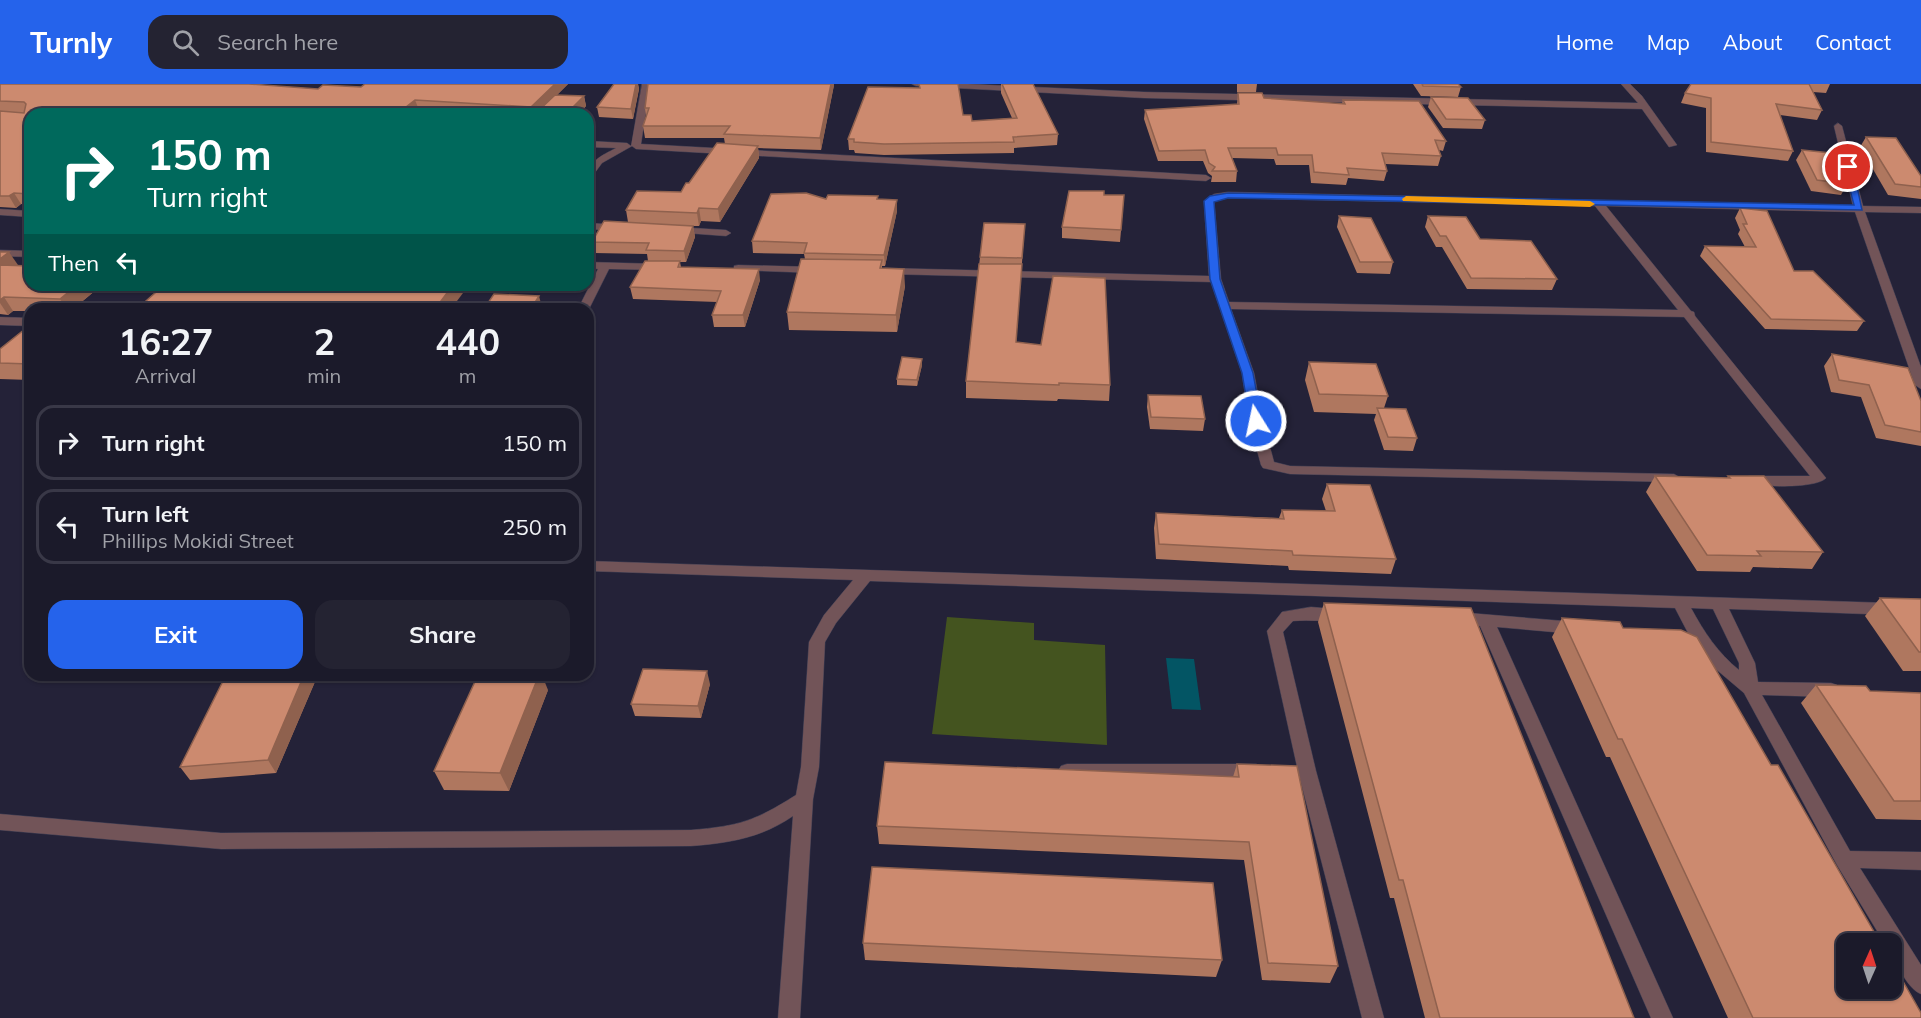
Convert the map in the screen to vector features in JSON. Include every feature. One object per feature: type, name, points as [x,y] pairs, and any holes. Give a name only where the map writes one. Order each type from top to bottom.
[{"type":"street","points":[[631,146],[646,84]]},
{"type":"street","points":[[916,84],[1144,95],[1644,106]]},
{"type":"street","points":[[1138,84],[1144,95]]},
{"type":"street","points":[[1625,84],[1639,98],[1672,145]]},
{"type":"street","points":[[1838,126],[1859,208],[1921,385]]},
{"type":"street","points":[[594,144],[1206,178]]},
{"type":"street","points":[[594,168],[599,161],[631,146]]},
{"type":"street","points":[[1692,478],[1276,468],[1268,465],[1256,421],[1248,373],[1215,279],[1209,201],[1218,196],[1921,210]]},
{"type":"street","points":[[1599,204],[1820,478],[1810,481],[1739,479]]},
{"type":"street","points":[[0,212],[24,214]]},
{"type":"street","points":[[594,226],[634,228]]},
{"type":"street","points":[[668,230],[726,233]]},
{"type":"street","points":[[0,253],[24,254]]},
{"type":"street","points":[[594,265],[677,267]]},
{"type":"street","points":[[594,289],[606,265]]},
{"type":"street","points":[[725,268],[833,270]]},
{"type":"street","points":[[868,271],[1215,279]]},
{"type":"street","points":[[1224,304],[1690,314]]},
{"type":"street","points":[[0,321],[24,322]]},
{"type":"street","points":[[594,566],[864,577],[1921,610]]},
{"type":"street","points":[[789,1018],[804,799],[810,767],[818,642],[830,619],[864,577]]},
{"type":"street","points":[[1681,603],[1717,661],[1750,688],[1844,859],[1921,984]]},
{"type":"street","points":[[1718,603],[1748,663],[1750,688]]},
{"type":"street","points":[[1357,614],[1311,613],[1288,616],[1275,631],[1306,771],[1373,1018]]},
{"type":"street","points":[[1438,617],[1485,619],[1594,630]]},
{"type":"street","points":[[1485,619],[1662,1018]]},
{"type":"street","points":[[1686,647],[1694,651],[1710,679]]},
{"type":"street","points":[[1750,688],[1850,691]]},
{"type":"street","points":[[1045,771],[1306,771]]},
{"type":"street","points":[[0,822],[221,841],[690,838],[732,836],[774,819],[804,799]]},
{"type":"street","points":[[1844,859],[1921,861]]},
{"type":"shaded area","points":[[947,617],[1034,623],[1034,640],[1105,645],[1107,745],[932,734]]},
{"type":"shaded area","points":[[1166,658],[1194,659],[1201,710],[1172,709]]},
{"type":"building","points":[[0,84],[249,84],[318,89],[323,85],[361,87],[365,84],[555,84],[531,107],[415,100],[405,108],[25,108],[24,102],[0,101]]},
{"type":"building","points":[[614,84],[636,84],[631,109],[597,107]]},
{"type":"building","points":[[648,84],[831,84],[820,138],[724,134],[730,126],[643,126],[649,108],[645,108]]},
{"type":"building","points":[[919,84],[958,84],[963,115],[971,115],[972,121],[1017,118],[1002,84],[1033,84],[1058,134],[1013,137],[1014,142],[884,144],[854,142],[854,139],[848,139],[868,87],[920,88]]},
{"type":"building","points":[[1422,84],[1458,84],[1461,87],[1423,86]]},
{"type":"building","points":[[1691,84],[1809,84],[1822,110],[1776,104],[1793,151],[1711,142],[1711,98],[1685,93]]},
{"type":"building","points":[[1238,93],[1262,93],[1264,98],[1345,104],[1343,100],[1419,101],[1446,141],[1435,140],[1441,156],[1382,153],[1387,171],[1347,168],[1349,175],[1314,172],[1312,155],[1278,155],[1276,148],[1228,148],[1237,171],[1212,171],[1215,167],[1209,163],[1205,150],[1159,151],[1145,110],[1239,104]]},
{"type":"building","points":[[555,95],[584,96],[572,108],[541,108]]},
{"type":"building","points":[[1431,97],[1468,98],[1485,120],[1446,119]]},
{"type":"building","points":[[0,111],[24,113],[24,194],[0,196]]},
{"type":"building","points":[[1866,137],[1896,138],[1921,176],[1921,187],[1895,184]]},
{"type":"building","points":[[717,143],[758,146],[718,209],[699,208],[697,213],[626,210],[637,191],[681,192]]},
{"type":"building","points":[[1802,150],[1831,153],[1847,184],[1817,180]]},
{"type":"building","points":[[1069,191],[1104,191],[1104,195],[1124,195],[1121,230],[1062,227]]},
{"type":"building","points":[[806,193],[826,199],[828,195],[878,196],[877,199],[897,200],[884,255],[804,253],[807,243],[752,241],[771,194]]},
{"type":"building","points":[[1740,208],[1767,211],[1794,271],[1813,271],[1864,321],[1771,319],[1705,246],[1756,247],[1743,224],[1747,224]]},
{"type":"building","points":[[1339,216],[1371,218],[1393,262],[1360,262]]},
{"type":"building","points":[[1428,216],[1466,217],[1480,239],[1531,241],[1557,279],[1471,278],[1446,236],[1440,236]]},
{"type":"building","points":[[604,221],[693,226],[684,251],[646,250],[649,243],[594,242]]},
{"type":"building","points":[[984,223],[1025,224],[1022,258],[980,257]]},
{"type":"building","points":[[0,252],[9,252],[0,259]]},
{"type":"building","points":[[801,259],[882,260],[880,268],[904,269],[896,315],[787,312]]},
{"type":"building","points":[[645,261],[680,261],[678,267],[759,269],[743,315],[712,315],[721,291],[630,287]]},
{"type":"building","points":[[979,264],[1022,264],[1016,342],[1041,345],[1053,276],[1105,278],[1110,385],[966,381]]},
{"type":"building","points":[[0,265],[24,266],[24,291],[70,291],[60,299],[4,297],[0,300]]},
{"type":"building","points":[[157,291],[448,291],[440,303],[144,303]]},
{"type":"building","points":[[494,294],[539,296],[535,303],[488,303]]},
{"type":"building","points":[[24,330],[24,364],[0,363],[0,349]]},
{"type":"building","points":[[1832,354],[1908,368],[1921,401],[1921,432],[1885,425],[1869,385],[1839,380]]},
{"type":"building","points":[[902,357],[922,359],[917,380],[897,379]]},
{"type":"building","points":[[1309,362],[1376,364],[1388,396],[1319,394]]},
{"type":"building","points":[[1148,395],[1201,396],[1205,419],[1151,417]]},
{"type":"building","points":[[1377,408],[1406,409],[1417,438],[1388,437]]},
{"type":"building","points":[[1655,476],[1730,478],[1728,476],[1764,476],[1823,552],[1757,551],[1761,556],[1707,555]]},
{"type":"building","points":[[1327,484],[1370,485],[1396,559],[1293,555],[1292,551],[1159,544],[1156,513],[1284,519],[1282,510],[1335,511]]},
{"type":"building","points":[[1880,598],[1921,599],[1921,652],[1919,652]]},
{"type":"building","points":[[1324,603],[1471,608],[1634,1018],[1440,1018],[1403,880],[1399,880]]},
{"type":"building","points":[[1562,618],[1620,622],[1623,628],[1681,630],[1697,637],[1771,765],[1778,765],[1875,933],[1836,933],[1836,999],[1902,999],[1902,980],[1921,1013],[1921,1018],[1753,1018],[1622,739],[1618,739]]},
{"type":"building","points":[[643,669],[707,671],[698,706],[631,704]]},
{"type":"building","points":[[223,681],[301,681],[268,760],[180,767]]},
{"type":"building","points":[[475,681],[537,681],[500,773],[434,771]]},
{"type":"building","points":[[1816,685],[1866,686],[1870,691],[1921,693],[1921,801],[1894,801]]},
{"type":"building","points":[[885,762],[1239,777],[1237,764],[1297,766],[1338,966],[1268,963],[1249,842],[877,826]]},
{"type":"building","points":[[872,867],[1213,883],[1222,960],[863,943]]},
{"type":"slow traffic","points":[[1406,199],[1590,204]]},
{"type":"route","points":[[1256,421],[1248,373],[1215,279],[1209,201],[1213,198],[1228,195],[1859,208],[1848,167]]}]
